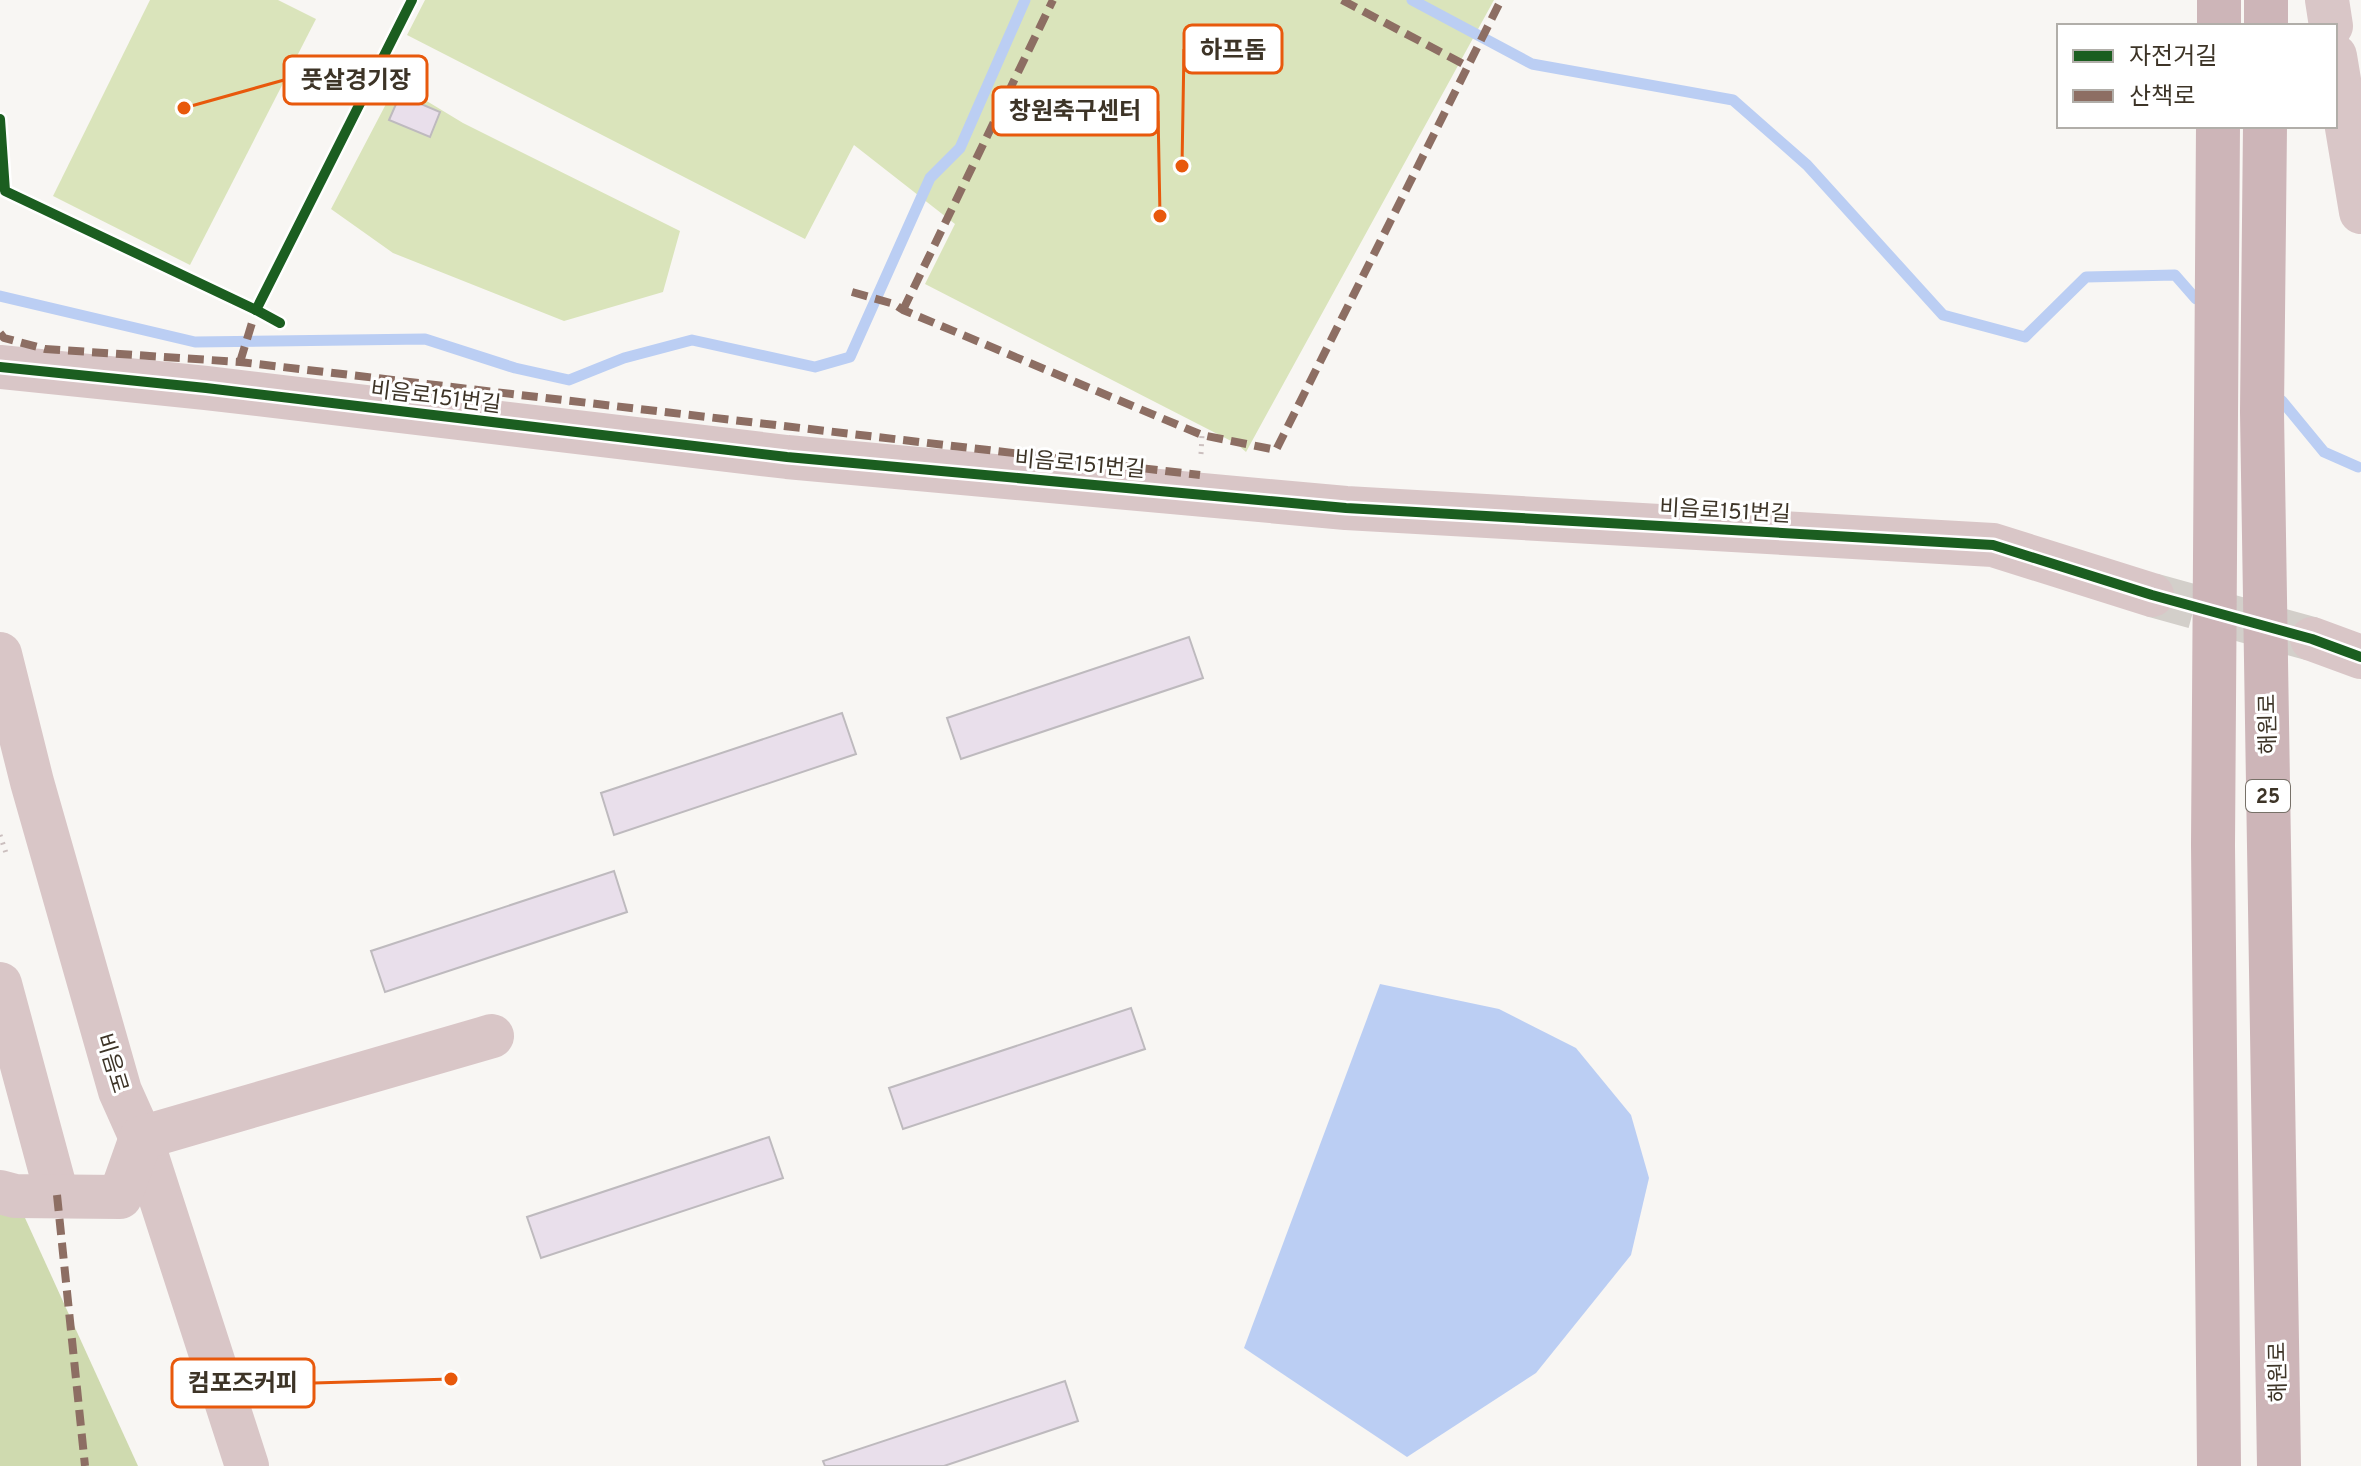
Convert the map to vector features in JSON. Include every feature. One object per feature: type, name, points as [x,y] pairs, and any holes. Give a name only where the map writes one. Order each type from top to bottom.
[{"type":"highway","points":[[2219,0],[2219,24]]},
{"type":"highway","points":[[2266,0],[2266,24]]},
{"type":"highway","name":"25","points":[[2218,128],[2213,861],[2219,1466]]},
{"type":"highway","name":"해원로","points":[[2265,128],[2262,412],[2279,1466]]},
{"type":"street","points":[[2327,0],[2331,24]]},
{"type":"street","points":[[2337,68],[2361,212]]},
{"type":"street","name":"비음로151번길","points":[[0,367],[206,388],[787,457],[1346,508],[1993,545],[2152,595]]},
{"type":"street","points":[[2312,639],[2361,657]]},
{"type":"street","name":"비음로","points":[[0,654],[32,782],[120,1091],[141,1138],[247,1466]]},
{"type":"street","points":[[0,984],[57,1195]]},
{"type":"street","points":[[0,1192],[15,1196],[120,1197],[141,1138],[492,1036]]},
{"type":"green space","points":[[150,0],[278,0],[316,19],[190,265],[53,196]]},
{"type":"green space","points":[[425,0],[1494,0],[1246,452],[1237,444],[925,284],[955,224],[854,145],[805,239],[407,35]]},
{"type":"green space","points":[[397,83],[463,123],[680,231],[663,292],[564,321],[393,253],[331,209]]},
{"type":"green space","points":[[0,1192],[15,1196],[138,1466],[0,1466]]},
{"type":"water","points":[[1380,984],[1499,1009],[1576,1048],[1631,1115],[1649,1178],[1631,1255],[1536,1373],[1407,1457],[1244,1348]]},
{"type":"building","points":[[400,95],[440,112],[430,137],[389,120]]},
{"type":"building","points":[[1189,637],[1203,678],[961,759],[947,718]]},
{"type":"building","points":[[842,713],[856,754],[614,835],[601,793]]},
{"type":"building","points":[[614,871],[627,912],[385,992],[371,951]]},
{"type":"building","points":[[1131,1008],[1145,1049],[903,1129],[889,1088]]},
{"type":"building","points":[[769,1137],[783,1178],[541,1258],[527,1217]]},
{"type":"building","points":[[1065,1381],[1078,1421],[944,1466],[825,1466],[823,1461]]},
{"type":"waterway","points":[[0,296],[195,342],[425,339],[515,368],[569,380],[624,358],[692,340],[815,367],[850,357],[930,178],[960,148],[1025,0]]},
{"type":"waterway","points":[[1412,0],[1532,64],[1733,100],[1807,165],[1943,315],[2025,337],[2086,277],[2175,275],[2196,299]]},
{"type":"waterway","points":[[2282,401],[2324,452],[2358,467]]},
{"type":"tunnel","points":[[2152,595],[2312,639]]},
{"type":"marked path","points":[[903,310],[1053,0]]},
{"type":"marked path","points":[[1342,0],[1469,67]]},
{"type":"marked path","points":[[852,292],[894,304],[1202,435],[1276,450],[1501,0]]},
{"type":"marked path","points":[[240,362],[255,313]]},
{"type":"marked path","points":[[0,333],[4,338],[45,349],[240,362],[1200,475]]},
{"type":"marked path","points":[[57,1195],[85,1466]]},
{"type":"cycle path","points":[[280,323],[256,310],[412,0]]},
{"type":"cycle path","points":[[0,119],[5,191],[256,310]]},
{"type":"cycle path","points":[[0,367],[206,388],[787,457],[1346,508],[1993,545],[2152,595],[2312,639],[2361,657]]},
{"type":"place","name":"풋살경기장","points":[[184,108]]},
{"type":"place","name":"하프돔","points":[[1182,166]]},
{"type":"place","name":"창원축구센터","points":[[1160,216]]},
{"type":"place","name":"컴포즈커피","points":[[451,1379]]}]
